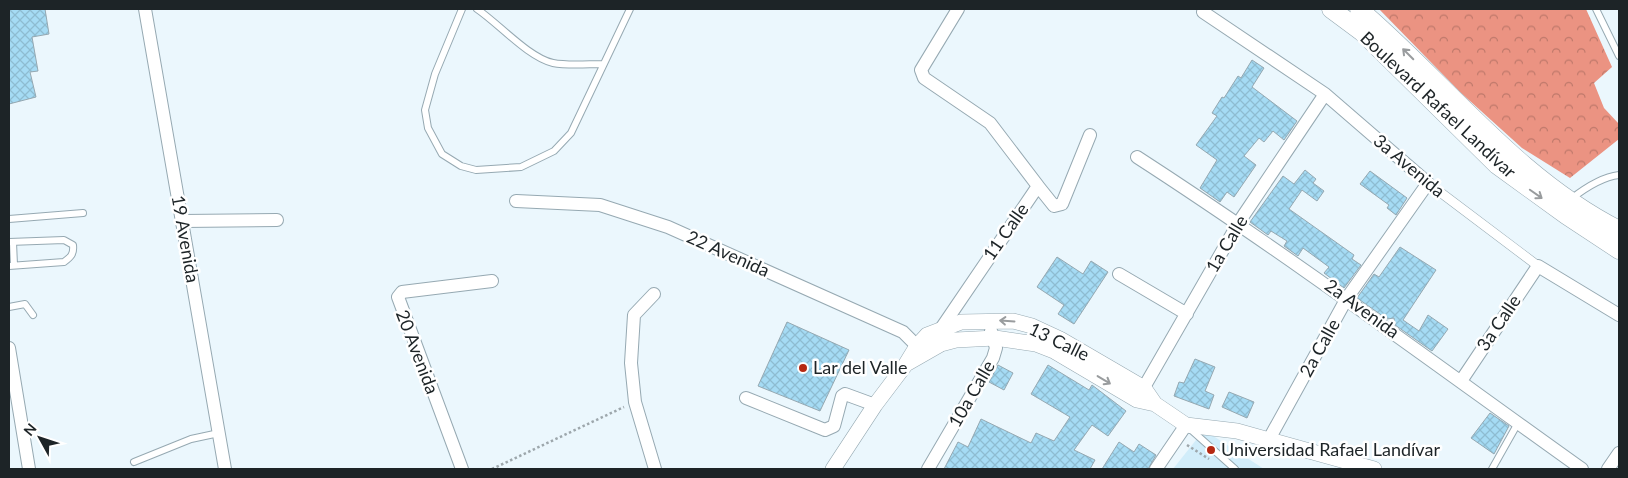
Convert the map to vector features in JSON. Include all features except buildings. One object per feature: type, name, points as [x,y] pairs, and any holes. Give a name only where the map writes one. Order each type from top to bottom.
[{"type":"main road","name":"Boulevard Rafael Landívar","points":[[1332,9],[1362,32],[1497,165],[1566,215],[1619,250]]},
{"type":"main road","name":"Boulevard Rafael Landívar","points":[[1359,9],[1382,28],[1499,145],[1570,199],[1619,230]]},
{"type":"street","name":"19 Avenida","points":[[145,9],[225,469]]},
{"type":"street","name":"11 Calle","points":[[939,330],[1038,186],[990,123],[924,78],[921,70],[958,9]]},
{"type":"street","name":"3a Avenida","points":[[1203,12],[1325,94],[1428,183],[1538,266],[1619,314]]},
{"type":"street","name":"1a Calle","points":[[1141,394],[1239,222],[1325,94]]},
{"type":"street","points":[[1038,186],[1054,206],[1062,204],[1090,135]]},
{"type":"street","name":"2a Avenida","points":[[1137,157],[1239,222],[1582,469]]},
{"type":"street","name":"2a Calle","points":[[1268,441],[1347,298],[1428,183]]},
{"type":"street","name":"22 Avenida","points":[[516,201],[600,205],[668,227],[902,332],[922,348]]},
{"type":"street","points":[[183,221],[277,220]]},
{"type":"street","name":"3a Calle","points":[[1461,381],[1538,266]]},
{"type":"street","points":[[1119,274],[1186,314]]},
{"type":"street","name":"20 Avenida","points":[[462,469],[398,302],[398,297],[402,292],[492,281]]},
{"type":"street","points":[[654,294],[634,315],[631,363],[635,402],[655,469]]},
{"type":"street","name":"13 Calle","points":[[1141,394],[1036,344],[995,338],[956,340],[922,348],[926,335],[961,322],[979,320],[1013,322],[1032,326],[1060,339],[1141,394],[1155,404],[1182,432]]},
{"type":"street","name":"10a Calle","points":[[928,469],[994,358],[995,338],[990,329],[979,320]]},
{"type":"street","points":[[9,348],[29,469]]},
{"type":"street","points":[[834,469],[875,406],[906,364],[922,348]]},
{"type":"street","points":[[746,398],[826,430],[834,426],[842,396],[850,394],[875,406]]},
{"type":"street","points":[[1156,469],[1182,432],[1237,431],[1374,469]]},
{"type":"street","points":[[1608,469],[1619,453]]},
{"type":"lane","points":[[462,9],[434,74],[425,110],[428,128],[442,154],[461,166],[476,170],[521,167],[554,151],[571,133],[630,9]]},
{"type":"lane","points":[[477,9],[496,22],[525,49],[552,63],[604,64]]},
{"type":"lane","points":[[1596,9],[1619,56]]},
{"type":"lane","points":[[1570,199],[1585,188],[1611,176],[1619,175]]},
{"type":"lane","points":[[9,218],[83,213]]},
{"type":"lane","points":[[64,240],[69,242],[73,250],[70,258],[64,262],[11,265],[11,242],[64,240]]},
{"type":"lane","points":[[9,306],[25,304],[33,315]]},
{"type":"lane","points":[[1492,469],[1518,424]]},
{"type":"lane","points":[[1182,432],[1235,469]]},
{"type":"lane","points":[[134,462],[190,439],[219,433]]},
{"type":"path","points":[[492,469],[635,402]]},
{"type":"path","points":[[1182,432],[1211,460]]},
{"type":"shaded area","name":"Universidad Rafael Landívar","points":[[1204,430],[1264,469],[1173,469]]},
{"type":"green space","points":[[1379,9],[1586,9],[1612,67],[1594,83],[1604,108],[1619,124],[1619,139],[1570,178],[1522,148],[1460,92]]},
{"type":"place","name":"Lar del Valle","points":[[803,368]]},
{"type":"place","name":"Universidad Rafael Landívar","points":[[1211,450]]}]
